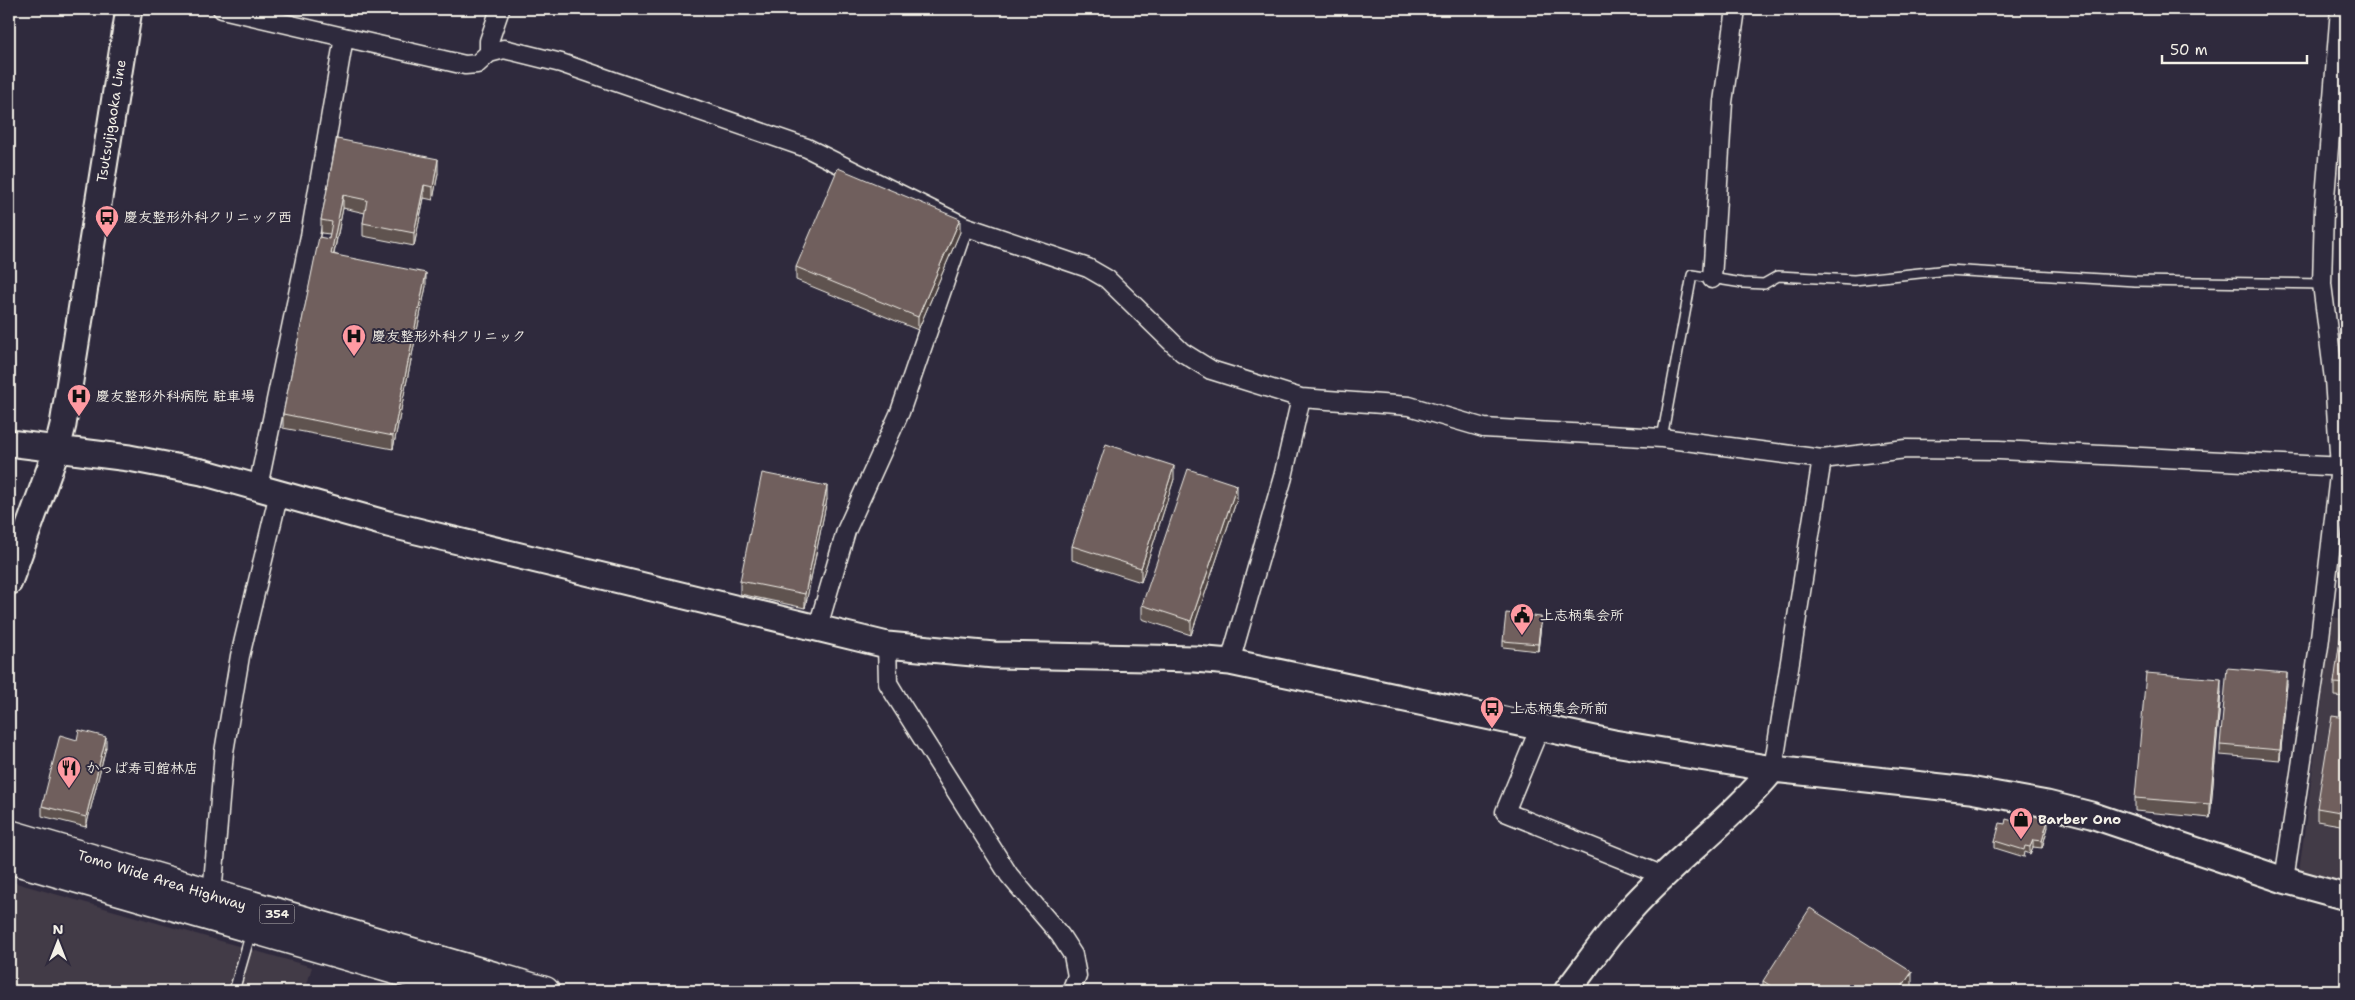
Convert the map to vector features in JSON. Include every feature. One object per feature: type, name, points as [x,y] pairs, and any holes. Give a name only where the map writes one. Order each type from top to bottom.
[{"type":"highway","name":"Tomo Wide Area Highway","points":[[9,834],[212,895],[546,991]]},
{"type":"highway","name":"Tomo Wide Area Highway","points":[[9,860],[468,991]]},
{"type":"street","name":"Tsutsujigaoka Line","points":[[9,582],[57,449],[63,425],[129,9]]},
{"type":"street","points":[[222,9],[259,13],[344,37],[465,66],[477,64],[489,53],[504,50],[561,63],[752,128],[807,148],[964,226],[1088,268],[1108,279],[1182,352],[1210,370],[1301,398],[1409,406],[1484,428],[1662,438],[1822,459],[1906,449],[1999,450],[2343,467]]},
{"type":"street","points":[[489,53],[489,42],[500,9]]},
{"type":"street","points":[[1712,279],[1723,102],[1736,9]]},
{"type":"street","points":[[2284,880],[2319,646],[2343,467],[2322,284],[2324,210],[2340,9]]},
{"type":"street","points":[[212,895],[227,732],[344,37]]},
{"type":"street","points":[[817,630],[846,531],[900,412],[964,226]]},
{"type":"street","points":[[1230,662],[1283,477],[1301,398]]},
{"type":"street","points":[[9,443],[164,464],[268,490],[388,524],[887,646],[994,655],[1195,659],[1230,662],[1614,743],[1773,768],[1970,790],[2048,804],[2091,815],[2284,880],[2346,897]]},
{"type":"street","points":[[1567,991],[1629,910],[1733,813],[1773,768],[1822,459]]},
{"type":"street","points":[[887,646],[888,683],[897,698],[1009,875],[1060,936],[1073,955],[1077,976],[1071,991]]},
{"type":"street","points":[[1540,728],[1505,812],[1664,876]]},
{"type":"lane","points":[[1662,438],[1692,275],[1764,284],[1778,276],[1854,280],[1948,270],[2135,281],[2322,284]]},
{"type":"lane","points":[[234,991],[252,929]]},
{"type":"shaded area","points":[[2333,617],[2346,619],[2346,881],[2299,872]]},
{"type":"shaded area","points":[[9,881],[312,967],[305,991],[9,991]]},
{"type":"building","name":"慶友整形外科クリニック","points":[[337,139],[438,159],[433,187],[424,185],[414,233],[363,223],[367,200],[343,195],[331,254],[426,273],[393,436],[283,414],[319,237],[329,239],[332,222],[321,220]]},
{"type":"building","points":[[838,168],[960,219],[918,317],[796,267]]},
{"type":"building","points":[[1106,444],[1174,466],[1141,568],[1072,546]]},
{"type":"building","points":[[1188,469],[1237,485],[1191,621],[1142,605]]},
{"type":"building","points":[[762,473],[827,486],[805,594],[740,581]]},
{"type":"building","name":"上志柄集会所","points":[[1506,613],[1541,617],[1538,644],[1503,641]]},
{"type":"building","points":[[2342,624],[2346,624],[2346,684],[2334,683]]},
{"type":"building","points":[[2227,668],[2287,673],[2280,750],[2220,745]]},
{"type":"building","points":[[2146,673],[2221,679],[2210,804],[2135,798]]},
{"type":"building","points":[[2332,716],[2346,718],[2346,813],[2317,808]]},
{"type":"building","points":[[79,730],[106,737],[86,817],[42,806],[60,735],[77,740]]},
{"type":"building","name":"Barber Ono","points":[[2034,816],[2048,820],[2042,841],[2033,840],[2030,847],[2025,846],[2024,850],[1995,841],[2000,823],[2005,824],[2006,819],[2031,826]]},
{"type":"building","points":[[1810,908],[1912,972],[1899,991],[1779,991],[1763,981]]},
{"type":"place","name":"慶友整形外科クリニック西","points":[[107,238]]},
{"type":"place","name":"慶友整形外科クリニック","points":[[354,357]]},
{"type":"place","name":"慶友整形外科病院 駐車場","points":[[79,417]]},
{"type":"place","name":"上志柄集会所","points":[[1522,636]]},
{"type":"place","name":"上志柄集会所前","points":[[1492,729]]},
{"type":"place","name":"かっぱ寿司館林店","points":[[69,789]]},
{"type":"place","name":"Barber Ono","points":[[2021,840]]}]
